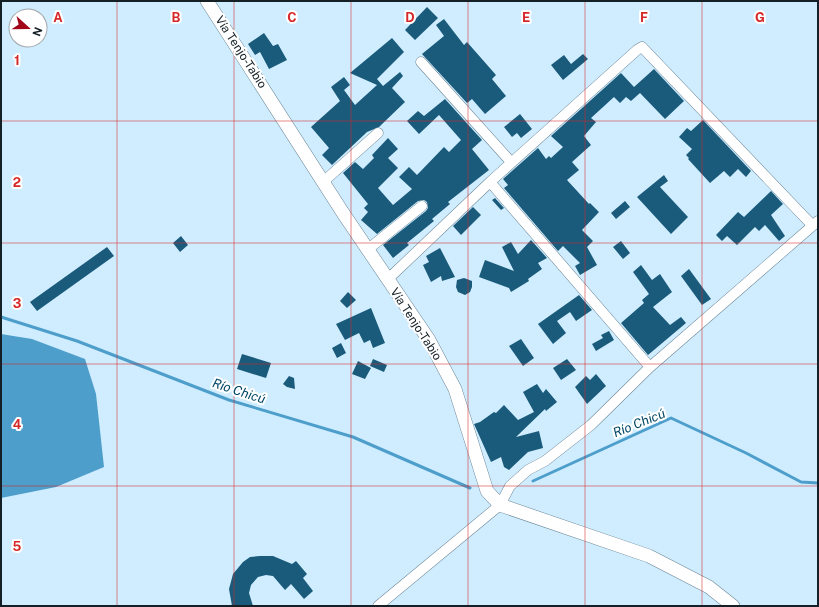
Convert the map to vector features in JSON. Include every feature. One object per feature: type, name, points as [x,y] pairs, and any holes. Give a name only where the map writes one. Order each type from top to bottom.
[{"type":"main road","name":"Vía Tenjo-Tabio","points":[[208,1],[367,250],[429,340],[447,372],[460,404],[487,491],[500,505],[649,556],[709,587],[732,606]]},
{"type":"street","points":[[378,606],[500,505],[510,486],[528,470],[544,461],[591,425],[650,367],[815,223],[642,47],[511,162],[387,280]]},
{"type":"street","points":[[421,62],[511,162]]},
{"type":"street","points":[[323,182],[378,133]]},
{"type":"street","points":[[490,182],[650,367]]},
{"type":"street","points":[[367,250],[422,206]]},
{"type":"water","points":[[1,334],[32,339],[85,359],[96,394],[104,467],[56,487],[1,498]]},
{"type":"building","points":[[427,7],[438,18],[415,40],[405,30]]},
{"type":"building","points":[[444,19],[464,45],[467,42],[496,75],[492,79],[506,96],[485,114],[472,99],[467,103],[422,54],[444,36],[436,25]]},
{"type":"building","points":[[264,33],[273,46],[278,44],[287,60],[269,69],[260,52],[255,55],[248,44]]},
{"type":"building","points":[[392,38],[404,52],[377,79],[383,86],[400,72],[403,76],[392,88],[405,102],[379,127],[367,132],[332,165],[322,155],[329,148],[311,127],[340,101],[331,87],[344,77],[350,85],[344,90],[355,105],[377,85],[350,73]]},
{"type":"building","points":[[583,54],[588,59],[563,80],[551,65],[564,55],[571,64]]},
{"type":"building","points":[[654,69],[684,101],[665,119],[640,93],[631,101],[626,97],[620,103],[614,97],[591,118],[596,122],[584,136],[591,145],[572,162],[579,170],[567,180],[589,204],[590,203],[599,212],[582,230],[593,241],[587,247],[597,265],[580,275],[575,266],[580,263],[563,246],[558,251],[504,188],[508,185],[503,179],[538,148],[546,159],[549,156],[551,158],[563,147],[551,136],[621,73],[634,87]]},
{"type":"building","points":[[445,99],[482,140],[472,149],[489,170],[448,202],[450,204],[432,219],[434,221],[407,243],[409,245],[393,258],[383,245],[426,211],[428,208],[427,202],[424,200],[418,201],[377,234],[361,220],[368,212],[364,208],[368,204],[343,173],[355,162],[363,169],[374,158],[372,155],[388,138],[398,149],[388,158],[398,168],[378,188],[393,205],[412,189],[399,177],[409,167],[417,175],[444,147],[449,152],[461,140],[439,115],[419,134],[407,121],[418,111],[424,116]]},
{"type":"building","points":[[520,114],[532,129],[521,138],[517,133],[512,137],[504,127]]},
{"type":"building","points":[[703,120],[751,171],[746,177],[738,169],[730,177],[724,171],[710,183],[688,159],[689,158],[686,155],[692,149],[679,137],[687,128],[691,131]]},
{"type":"building","points":[[664,175],[668,181],[660,187],[688,217],[671,234],[637,197]]},
{"type":"building","points":[[771,191],[783,204],[771,215],[785,236],[779,241],[765,225],[759,231],[755,227],[737,245],[727,236],[722,241],[716,235],[738,212],[744,217]]},
{"type":"building","points":[[495,198],[504,208],[501,210],[492,200]]},
{"type":"building","points":[[625,201],[630,207],[616,219],[611,213]]},
{"type":"building","points":[[473,207],[481,215],[461,235],[453,226]]},
{"type":"building","points":[[181,236],[188,245],[180,252],[173,243]]},
{"type":"building","points":[[531,240],[547,258],[538,263],[542,269],[528,279],[529,281],[511,292],[509,288],[479,277],[485,260],[514,271],[502,247],[511,242],[518,254]]},
{"type":"building","points":[[621,241],[630,253],[623,259],[613,247]]},
{"type":"building","points":[[107,247],[114,256],[37,311],[30,302]]},
{"type":"building","points":[[440,248],[455,277],[442,281],[441,276],[431,282],[423,265],[429,262],[426,256]]},
{"type":"building","points":[[641,265],[652,280],[660,274],[672,292],[653,307],[670,325],[681,317],[686,323],[648,355],[621,323],[644,303],[642,300],[649,294],[633,272]]},
{"type":"building","points":[[689,269],[711,299],[702,305],[681,276]]},
{"type":"building","points":[[464,278],[472,281],[470,292],[465,295],[458,292],[456,287],[457,280]]},
{"type":"building","points":[[348,292],[356,300],[347,308],[340,301]]},
{"type":"building","points":[[579,295],[592,310],[576,321],[570,312],[557,321],[566,333],[553,344],[538,324]]},
{"type":"building","points":[[371,308],[385,343],[373,348],[370,340],[364,343],[359,333],[345,340],[336,324]]},
{"type":"building","points":[[609,331],[614,340],[596,351],[592,344],[603,338],[601,335]]},
{"type":"building","points":[[521,339],[534,358],[523,366],[509,346]]},
{"type":"building","points":[[341,343],[346,353],[337,358],[332,348]]},
{"type":"building","points":[[242,354],[271,363],[266,378],[237,369]]},
{"type":"building","points":[[373,359],[387,365],[384,372],[370,366]]},
{"type":"building","points":[[567,359],[576,370],[561,380],[553,368]]},
{"type":"building","points":[[358,361],[371,368],[365,379],[352,374]]},
{"type":"building","points":[[596,374],[606,386],[587,404],[575,387],[586,376],[590,380]]},
{"type":"building","points":[[289,376],[294,378],[295,389],[287,387],[283,384]]},
{"type":"building","points":[[537,384],[543,393],[546,389],[557,402],[546,411],[545,409],[516,437],[539,431],[543,448],[528,452],[509,470],[504,467],[501,457],[491,462],[474,424],[480,422],[494,412],[496,413],[504,405],[518,420],[534,412],[523,392]]},
{"type":"building","points":[[273,556],[292,564],[296,561],[307,574],[303,578],[313,591],[304,599],[291,584],[285,590],[273,576],[266,575],[258,577],[251,585],[249,593],[253,606],[232,606],[229,589],[233,574],[243,562],[250,557]]},
{"type":"waterway","name":"Río Chicú","points":[[1,317],[77,341],[229,400],[353,437],[470,488]]},
{"type":"waterway","name":"Río Chicú","points":[[533,481],[671,418],[746,453],[801,482],[818,483]]}]
